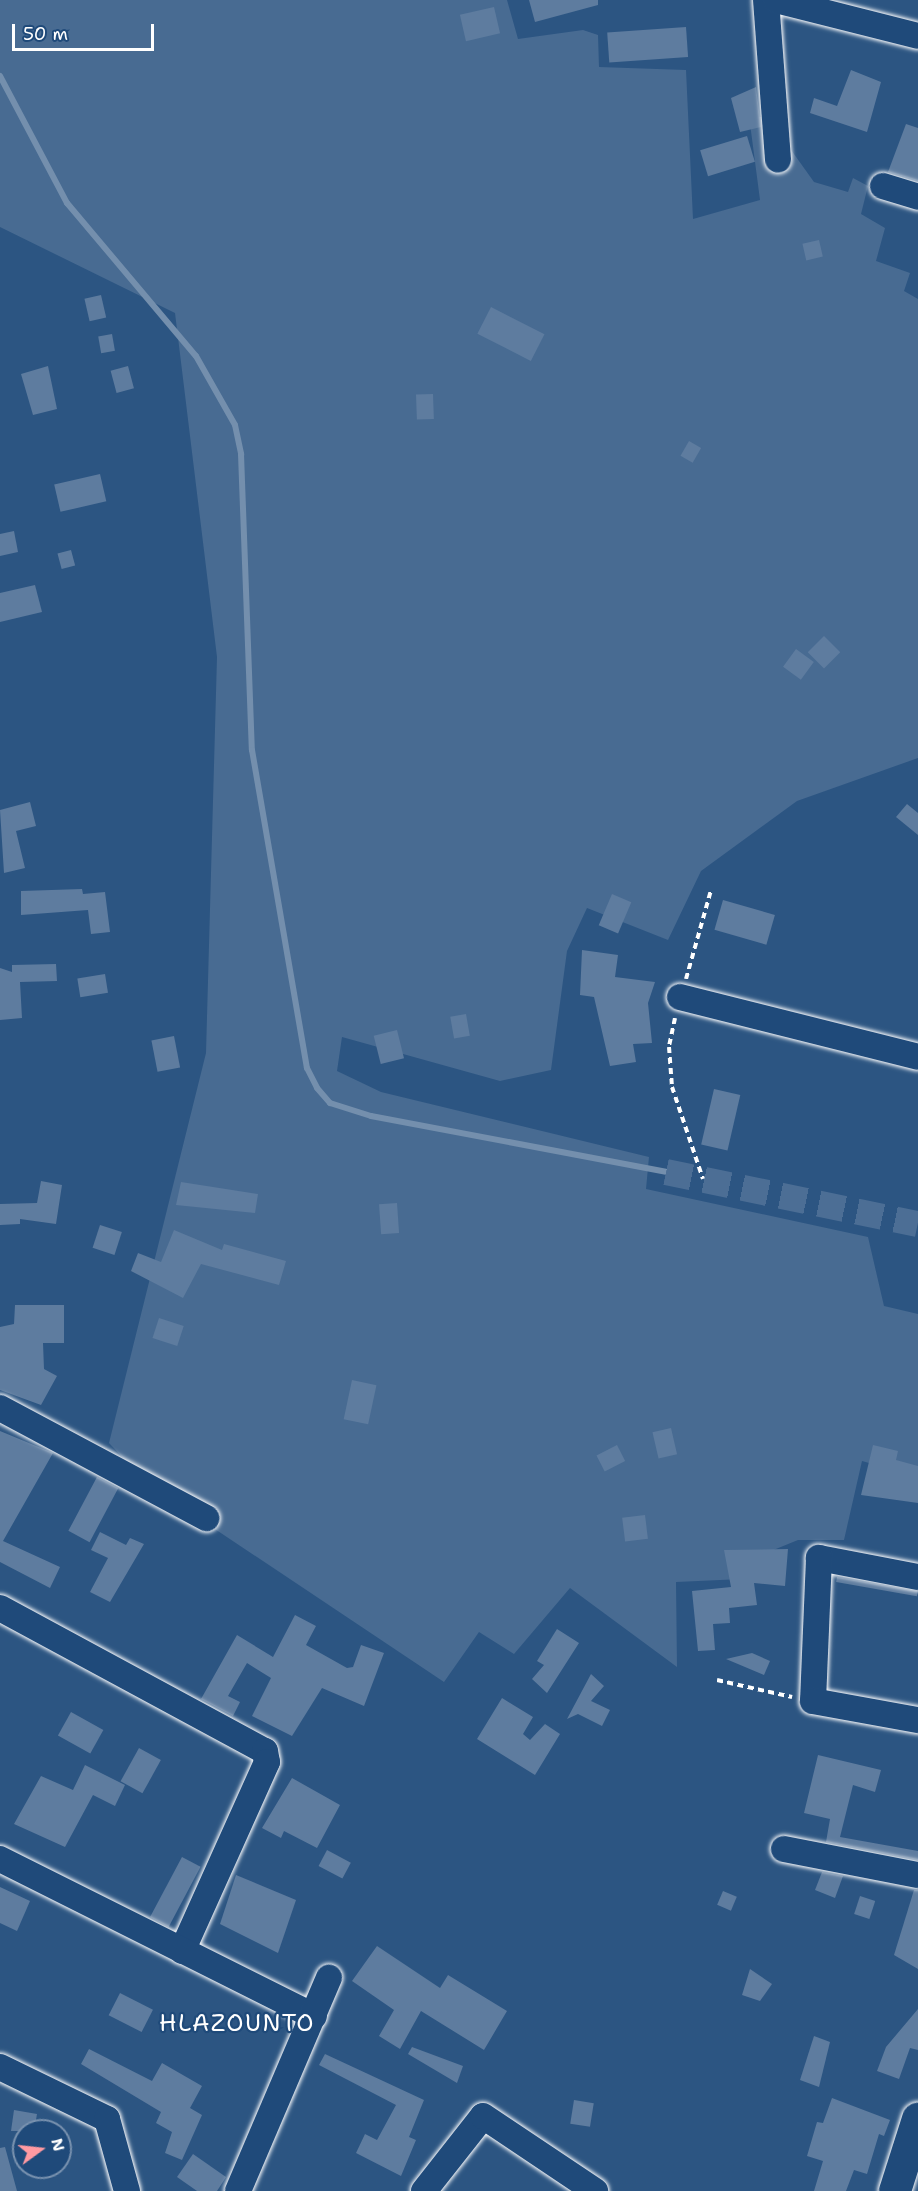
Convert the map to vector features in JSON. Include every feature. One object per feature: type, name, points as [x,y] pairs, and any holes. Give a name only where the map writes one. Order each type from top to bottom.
[{"type":"main road","points":[[895,2191],[918,2119]]},
{"type":"street","points":[[766,0],[778,160]]},
{"type":"street","points":[[776,0],[918,36]]},
{"type":"street","points":[[883,186],[918,197]]},
{"type":"street","points":[[680,997],[918,1058]]},
{"type":"street","points":[[0,1408],[206,1518]]},
{"type":"street","points":[[918,1577],[819,1558],[813,1701],[918,1720]]},
{"type":"street","points":[[0,1608],[265,1751],[267,1762],[182,1951]]},
{"type":"street","points":[[784,1849],[918,1875]]},
{"type":"street","points":[[0,1859],[314,2016]]},
{"type":"street","points":[[238,2191],[329,1978]]},
{"type":"street","points":[[0,2067],[107,2119],[127,2191]]},
{"type":"street","points":[[424,2191],[483,2116],[595,2191]]},
{"type":"path","points":[[703,1179],[669,1067],[680,997],[711,890]]},
{"type":"path","points":[[717,1680],[813,1701]]},
{"type":"shaded area","points":[[0,0],[507,0],[518,39],[583,30],[598,35],[599,67],[686,70],[693,219],[760,200],[749,116],[783,119],[789,147],[814,182],[848,192],[853,178],[868,186],[861,214],[885,228],[876,261],[910,273],[904,291],[918,299],[918,758],[797,801],[701,871],[668,940],[587,908],[567,951],[551,1070],[500,1081],[342,1037],[337,1071],[381,1092],[649,1157],[646,1189],[868,1237],[884,1306],[918,1314],[918,1477],[862,1461],[844,1540],[798,1540],[771,1551],[766,1578],[676,1582],[677,1667],[570,1588],[514,1654],[479,1632],[444,1682],[149,1485],[109,1443],[206,1053],[217,657],[175,313],[0,227]]},
{"type":"building","points":[[529,0],[598,0],[598,5],[535,22]]},
{"type":"building","points":[[494,7],[500,33],[466,41],[460,15]]},
{"type":"building","points":[[686,27],[688,57],[609,62],[607,33]]},
{"type":"building","points":[[851,70],[881,82],[867,132],[810,113],[814,98],[837,106]]},
{"type":"building","points":[[756,87],[761,127],[740,132],[731,98]]},
{"type":"building","points":[[906,124],[918,128],[918,181],[888,172]]},
{"type":"building","points":[[747,136],[755,162],[708,176],[700,150]]},
{"type":"building","points":[[819,240],[823,257],[806,260],[802,244]]},
{"type":"building","points":[[101,295],[106,317],[90,321],[84,299]]},
{"type":"building","points":[[491,307],[544,334],[531,361],[477,334]]},
{"type":"building","points":[[112,334],[115,351],[101,353],[98,336]]},
{"type":"building","points":[[48,366],[57,409],[33,415],[21,374]]},
{"type":"building","points":[[128,366],[134,388],[117,393],[111,371]]},
{"type":"building","points":[[433,394],[434,419],[417,420],[416,395]]},
{"type":"building","points":[[689,441],[701,448],[693,463],[680,456]]},
{"type":"building","points":[[100,474],[106,501],[61,512],[54,485]]},
{"type":"building","points":[[14,531],[18,552],[0,556],[0,534]]},
{"type":"building","points":[[71,550],[75,565],[62,569],[57,554]]},
{"type":"building","points":[[35,585],[42,612],[0,622],[0,593]]},
{"type":"building","points":[[824,636],[840,652],[824,669],[808,652]]},
{"type":"building","points":[[796,649],[814,662],[801,680],[783,667]]},
{"type":"building","points":[[30,802],[36,826],[16,831],[25,868],[4,873],[0,810]]},
{"type":"building","points":[[907,804],[918,813],[918,835],[896,817]]},
{"type":"building","points":[[82,889],[83,894],[105,892],[110,932],[91,934],[88,910],[21,915],[21,891]]},
{"type":"building","points":[[612,894],[631,902],[618,934],[599,925]]},
{"type":"building","points":[[723,900],[775,915],[766,945],[714,930]]},
{"type":"building","points":[[582,950],[618,955],[615,977],[655,982],[648,1003],[652,1043],[633,1044],[636,1062],[610,1066],[594,997],[580,995]]},
{"type":"building","points":[[56,964],[57,981],[20,982],[22,1018],[0,1020],[0,968],[12,972],[12,965]]},
{"type":"building","points":[[105,974],[108,993],[80,997],[77,978]]},
{"type":"building","points":[[466,1014],[470,1036],[454,1038],[450,1017]]},
{"type":"building","points":[[397,1030],[404,1058],[381,1064],[374,1036]]},
{"type":"building","points":[[174,1036],[180,1067],[158,1072],[151,1040]]},
{"type":"building","points":[[714,1089],[740,1095],[727,1151],[701,1145]]},
{"type":"building","points":[[41,1181],[62,1185],[56,1224],[20,1219],[20,1224],[0,1225],[0,1204],[37,1203]]},
{"type":"building","points":[[181,1182],[258,1194],[255,1213],[176,1205]]},
{"type":"building","points":[[397,1203],[399,1233],[381,1234],[379,1204]]},
{"type":"building","points":[[100,1225],[122,1232],[114,1255],[93,1248]]},
{"type":"building","points":[[174,1230],[222,1250],[224,1244],[286,1261],[279,1285],[201,1264],[183,1298],[131,1271],[138,1253],[161,1262]]},
{"type":"building","points":[[15,1305],[64,1305],[64,1343],[43,1343],[44,1369],[57,1376],[41,1405],[0,1390],[0,1327],[14,1324]]},
{"type":"building","points":[[159,1318],[184,1326],[177,1346],[153,1338]]},
{"type":"building","points":[[352,1380],[376,1385],[368,1424],[344,1419]]},
{"type":"building","points":[[671,1428],[677,1454],[659,1459],[652,1432]]},
{"type":"building","points":[[0,1431],[53,1453],[3,1541],[60,1567],[50,1588],[0,1562]]},
{"type":"building","points":[[617,1445],[625,1461],[605,1471],[597,1455]]},
{"type":"building","points":[[873,1445],[898,1451],[896,1460],[918,1466],[918,1503],[861,1495]]},
{"type":"building","points":[[97,1477],[118,1488],[90,1542],[68,1531]]},
{"type":"building","points":[[645,1515],[648,1539],[625,1542],[622,1518]]},
{"type":"building","points":[[100,1532],[126,1545],[130,1538],[144,1544],[110,1602],[90,1592],[108,1558],[91,1550]]},
{"type":"building","points":[[788,1549],[785,1586],[754,1583],[757,1605],[729,1608],[730,1623],[713,1624],[715,1650],[698,1651],[692,1591],[731,1587],[724,1550]]},
{"type":"building","points":[[837,1577],[918,1591],[917,1596],[836,1582]]},
{"type":"building","points":[[295,1615],[316,1626],[306,1645],[347,1668],[353,1667],[361,1645],[384,1653],[364,1706],[322,1688],[292,1736],[252,1716],[271,1678],[247,1663],[228,1696],[240,1702],[233,1716],[201,1699],[237,1635],[273,1657]]},
{"type":"building","points":[[557,1629],[579,1643],[547,1693],[532,1679],[544,1665],[537,1661]]},
{"type":"building","points":[[752,1653],[770,1661],[764,1675],[726,1659]]},
{"type":"building","points":[[591,1674],[604,1686],[591,1701],[610,1710],[602,1726],[578,1714],[567,1719]]},
{"type":"building","points":[[502,1698],[533,1717],[523,1734],[530,1740],[545,1724],[560,1734],[535,1775],[477,1739]]},
{"type":"building","points":[[71,1712],[103,1730],[90,1754],[58,1736]]},
{"type":"building","points":[[139,1748],[161,1760],[142,1793],[121,1781]]},
{"type":"building","points":[[818,1755],[881,1770],[875,1792],[853,1785],[840,1837],[918,1851],[918,1860],[826,1842],[830,1819],[804,1813]]},
{"type":"building","points":[[85,1765],[125,1785],[115,1806],[93,1795],[65,1847],[14,1824],[41,1776],[73,1790]]},
{"type":"building","points":[[292,1778],[340,1805],[317,1848],[284,1831],[281,1838],[262,1828]]},
{"type":"building","points":[[327,1850],[351,1863],[342,1879],[319,1866]]},
{"type":"building","points":[[182,1857],[201,1867],[169,1927],[150,1917]]},
{"type":"building","points":[[822,1872],[843,1876],[835,1898],[815,1890]]},
{"type":"building","points":[[236,1875],[296,1900],[278,1953],[220,1924]]},
{"type":"building","points":[[0,1887],[30,1901],[17,1931],[0,1923]]},
{"type":"building","points":[[914,1890],[918,1890],[918,1969],[894,1955]]},
{"type":"building","points":[[723,1891],[737,1897],[731,1911],[717,1905]]},
{"type":"building","points":[[860,1896],[875,1901],[869,1919],[854,1914]]},
{"type":"building","points":[[377,1946],[440,1988],[448,1975],[507,2011],[484,2050],[421,2011],[400,2049],[379,2036],[394,2010],[352,1981]]},
{"type":"building","points":[[750,1969],[772,1984],[760,2001],[742,1995]]},
{"type":"building","points":[[120,1993],[153,2010],[142,2032],[109,2015]]},
{"type":"building","points":[[918,2009],[918,2050],[910,2048],[899,2079],[877,2071],[886,2047]]},
{"type":"building","points":[[814,2036],[830,2042],[819,2087],[800,2080]]},
{"type":"building","points":[[412,2047],[463,2066],[457,2083],[408,2054]]},
{"type":"building","points":[[89,2049],[152,2081],[162,2063],[202,2086],[190,2108],[202,2115],[182,2160],[165,2153],[172,2132],[156,2123],[161,2112],[81,2064]]},
{"type":"building","points":[[325,2054],[424,2100],[409,2137],[416,2140],[401,2176],[356,2153],[365,2134],[377,2140],[396,2105],[319,2065]]},
{"type":"building","points":[[832,2098],[890,2120],[884,2136],[879,2134],[867,2174],[854,2170],[846,2191],[814,2191],[823,2161],[807,2156],[817,2122],[823,2123]]},
{"type":"building","points":[[574,2100],[594,2103],[590,2127],[570,2124]]},
{"type":"building","points":[[14,2110],[37,2114],[36,2119],[13,2119]]},
{"type":"building","points":[[5,2147],[17,2191],[0,2191],[0,2148]]},
{"type":"building","points":[[193,2154],[226,2177],[217,2191],[197,2191],[177,2177]]},
{"type":"waterway","points":[[0,76],[67,203],[196,356],[235,425],[241,454],[252,750],[307,1068],[317,1088],[330,1103],[371,1116],[666,1172]]},
{"type":"tunnel","points":[[666,1172],[918,1224]]},
{"type":"district","name":"HLAZOUNTO","points":[[237,2024]]}]
